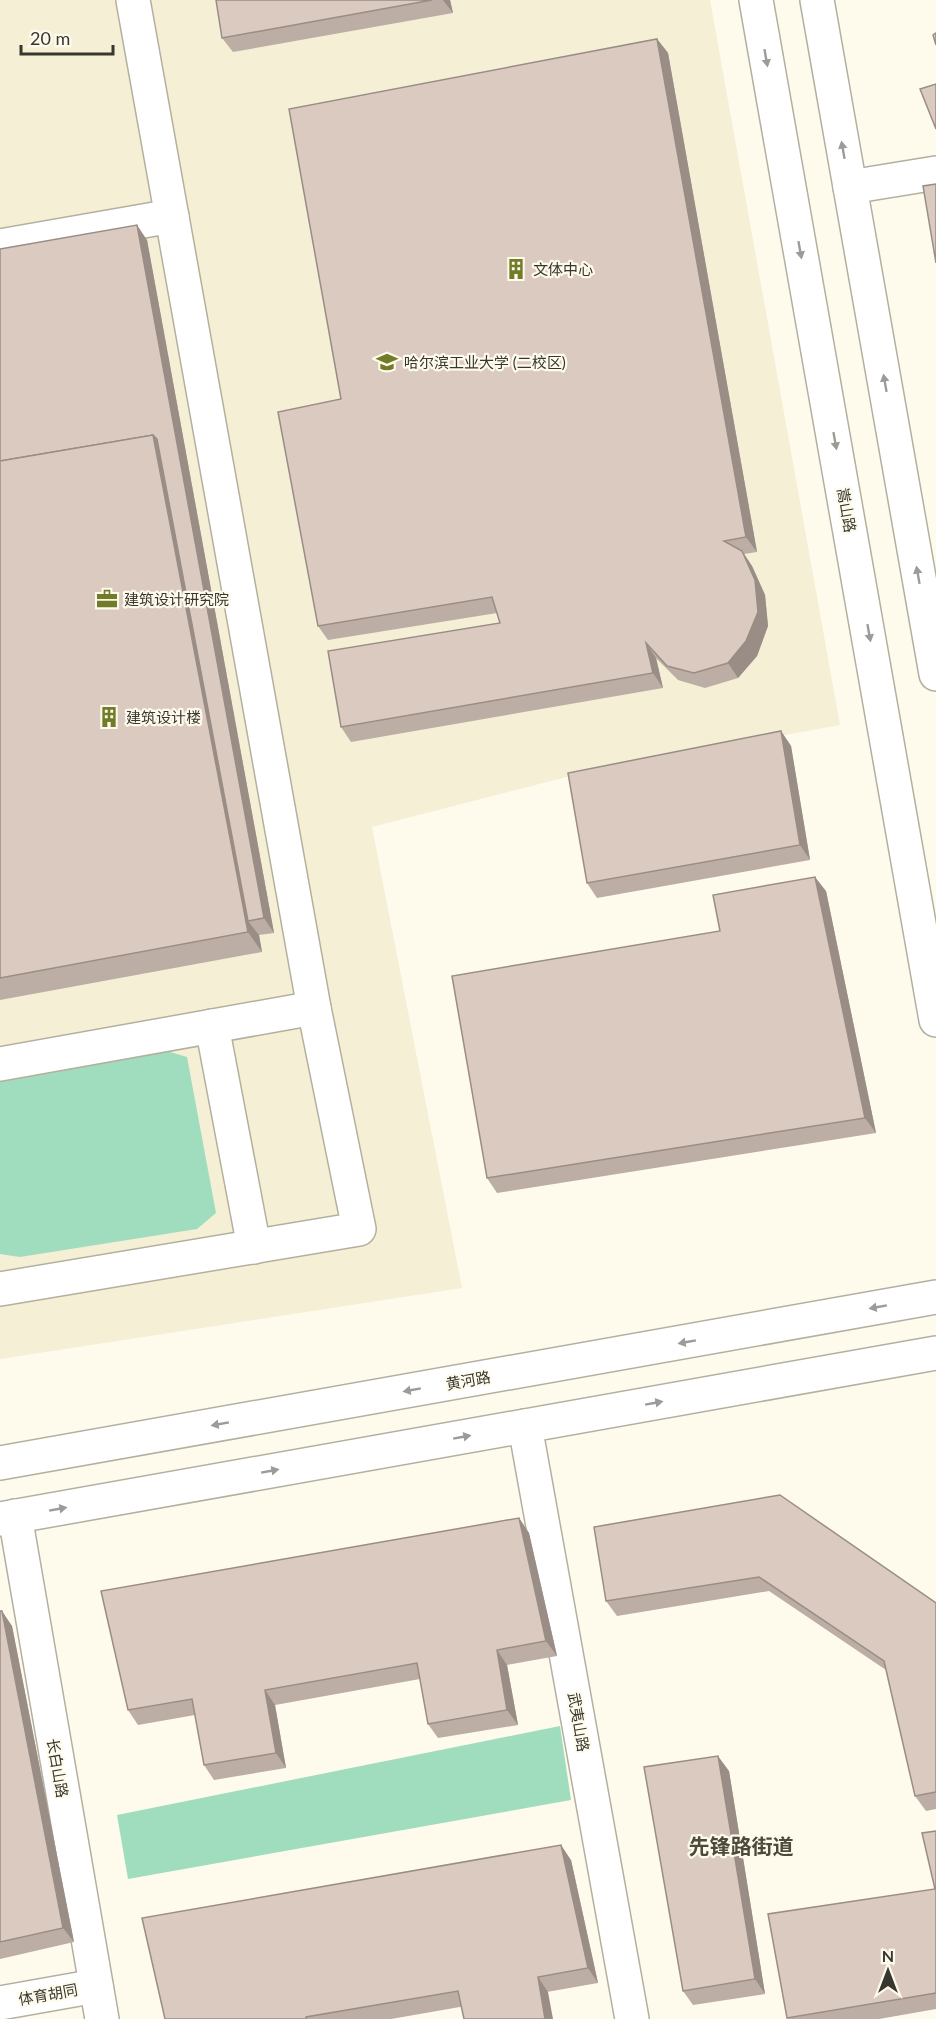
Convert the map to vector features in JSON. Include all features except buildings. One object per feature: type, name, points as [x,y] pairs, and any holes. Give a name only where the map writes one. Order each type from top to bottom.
[{"type":"street","points":[[0,1289],[358,1229],[314,1008],[133,0]]},
{"type":"street","name":"嵩山路","points":[[756,0],[936,1020]]},
{"type":"street","points":[[817,0],[936,674]]},
{"type":"street","points":[[850,187],[936,173]]},
{"type":"street","points":[[0,246],[172,216]]},
{"type":"street","points":[[0,1064],[314,1008]]},
{"type":"street","points":[[212,1026],[254,1247]]},
{"type":"street","name":"黄河路","points":[[0,1463],[936,1296]]},
{"type":"street","points":[[8,1518],[936,1353]]},
{"type":"street","name":"武夷山路","points":[[525,1426],[632,2019]]},
{"type":"street","name":"长白山路","points":[[8,1518],[102,2019]]},
{"type":"street","name":"体育胡同","points":[[0,2002],[96,1986]]},
{"type":"shaded area","name":"哈尔滨工业大学 (二校区)","points":[[0,0],[710,0],[840,725],[590,771],[372,827],[462,1288],[0,1359]]},
{"type":"green space","points":[[167,1051],[187,1057],[216,1213],[197,1229],[20,1257],[0,1254],[0,1078]]},
{"type":"green space","points":[[560,1726],[571,1800],[128,1879],[117,1815]]},
{"type":"place","name":"文体中心","points":[[516,269]]},
{"type":"place","name":"哈尔滨工业大学 (二校区)","points":[[387,362]]},
{"type":"place","name":"建筑设计研究院","points":[[107,599]]},
{"type":"place","name":"建筑设计楼","points":[[109,717]]},
{"type":"district","name":"先锋路街道","points":[[741,1845]]}]
